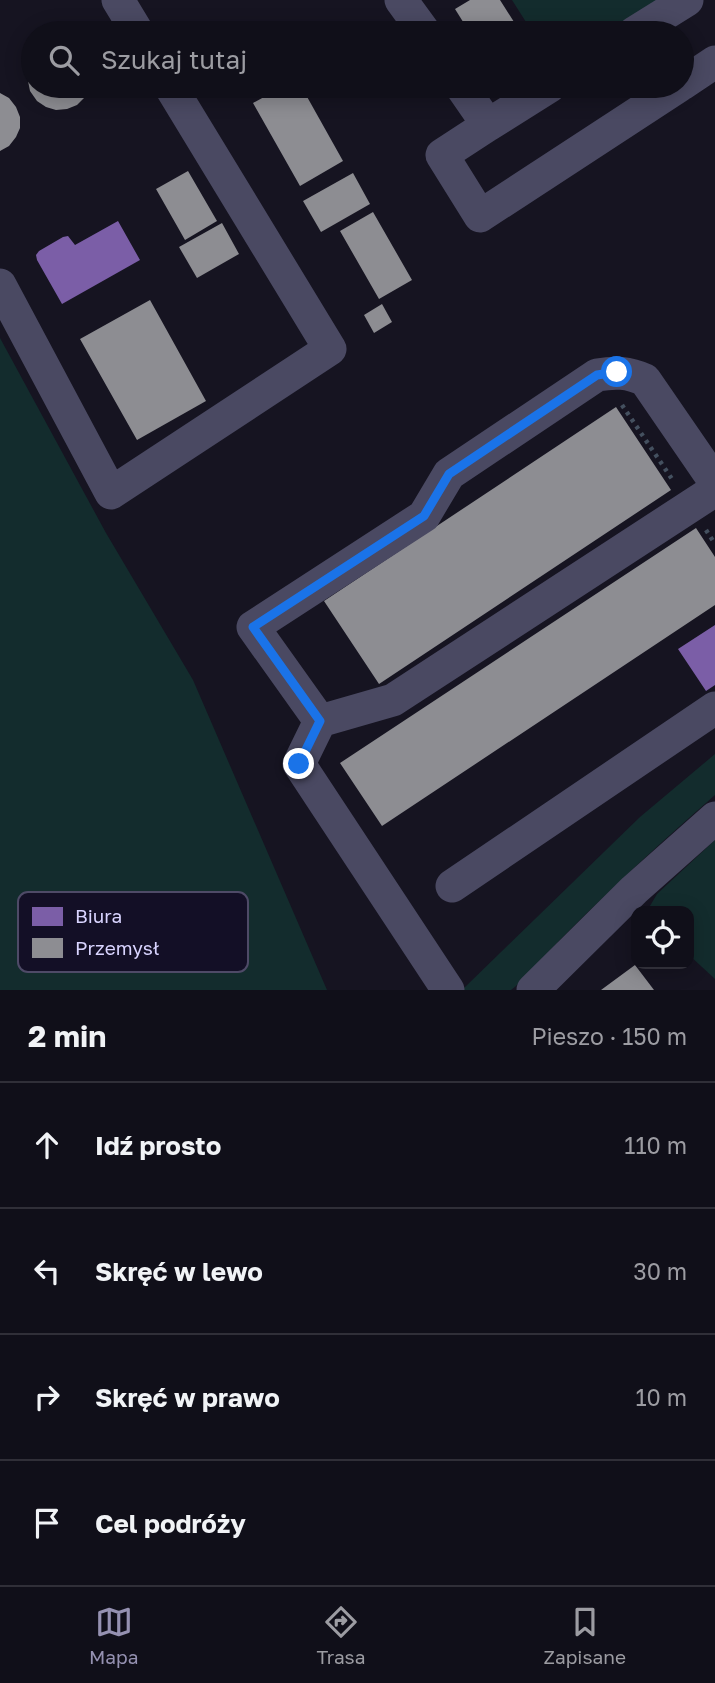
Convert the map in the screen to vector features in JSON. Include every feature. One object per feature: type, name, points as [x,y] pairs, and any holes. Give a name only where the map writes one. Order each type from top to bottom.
[{"type":"street","points":[[118,0],[131,21]]},
{"type":"street","points":[[401,0],[416,21]]},
{"type":"street","points":[[653,21],[687,0]]},
{"type":"street","points":[[694,76],[715,62]]},
{"type":"street","points":[[0,285],[111,493],[330,349],[177,98]]},
{"type":"street","points":[[469,98],[488,125]]},
{"type":"street","points":[[531,98],[442,155],[480,216],[660,98]]},
{"type":"street","points":[[320,721],[253,627],[424,516],[449,474],[597,375],[617,372],[632,374],[645,380],[715,482]]},
{"type":"street","points":[[448,990],[299,764],[320,721],[393,699],[702,498]]},
{"type":"street","points":[[452,886],[715,708]]},
{"type":"street","points":[[533,990],[634,890],[715,818]]},
{"type":"path","points":[[597,375],[702,498],[715,544]]},
{"type":"green space","points":[[512,0],[661,0],[629,21],[525,21]]},
{"type":"green space","points":[[0,338],[106,533],[193,680],[327,990],[0,990]]},
{"type":"green space","points":[[715,754],[715,795],[613,888],[516,986],[511,990],[462,990],[640,817]]},
{"type":"green space","points":[[715,840],[715,979],[694,960],[694,906],[650,906],[657,894]]},
{"type":"building: Biura","points":[[118,221],[140,260],[62,304],[36,255],[63,237],[68,236],[75,245]]},
{"type":"building: Biura","points":[[715,625],[715,685],[706,691],[678,649]]},
{"type":"building: Przemysł","points":[[470,0],[500,0],[513,21],[462,21],[455,9]]},
{"type":"building: Przemysł","points":[[0,93],[9,98],[16,107],[20,128],[9,146],[0,151]]},
{"type":"building: Przemysł","points":[[35,98],[84,98],[77,105],[56,110]]},
{"type":"building: Przemysł","points":[[262,98],[308,98],[343,161],[300,186],[253,103]]},
{"type":"building: Przemysł","points":[[188,171],[217,221],[185,240],[156,189]]},
{"type":"building: Przemysł","points":[[353,173],[370,204],[321,232],[303,201]]},
{"type":"building: Przemysł","points":[[373,212],[412,280],[379,299],[340,231]]},
{"type":"building: Przemysł","points":[[222,223],[239,254],[197,278],[179,247]]},
{"type":"building: Przemysł","points":[[150,300],[206,401],[137,440],[80,339]]},
{"type":"building: Przemysł","points":[[382,304],[392,322],[374,333],[364,315]]},
{"type":"building: Przemysł","points":[[616,407],[671,490],[379,684],[324,601]]},
{"type":"building: Przemysł","points":[[696,528],[715,557],[715,605],[382,826],[340,763]]},
{"type":"building: Przemysł","points":[[631,968],[638,969],[654,990],[601,990]]},
{"type":"route","points":[[299,764],[320,721],[253,627],[424,516],[449,474],[597,375],[617,372]]}]
